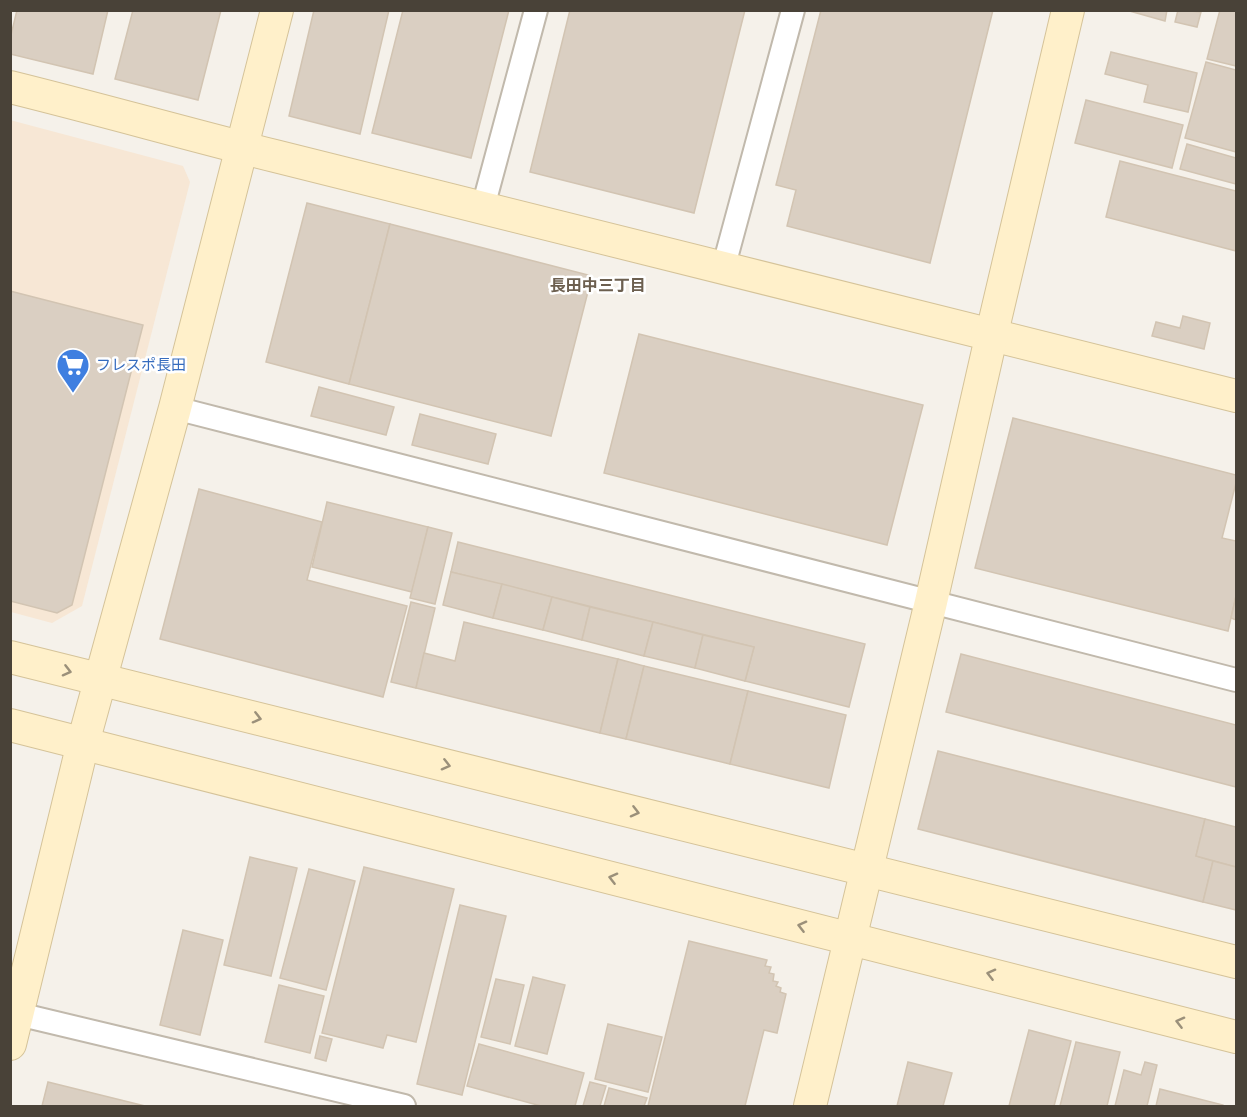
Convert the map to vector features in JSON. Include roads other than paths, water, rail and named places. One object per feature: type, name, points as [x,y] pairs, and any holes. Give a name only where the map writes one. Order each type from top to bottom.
[{"type":"street","points":[[10,1044],[83,743],[175,408],[277,10]]},
{"type":"street","points":[[483,207],[536,10]]},
{"type":"street","points":[[723,268],[793,10]]},
{"type":"street","points":[[810,1107],[931,602],[1068,10]]},
{"type":"street","points":[[10,87],[242,148],[992,333],[1236,396]]},
{"type":"street","points":[[175,408],[1236,680]]},
{"type":"street","points":[[10,657],[1236,962]]},
{"type":"street","points":[[10,725],[1236,1036]]},
{"type":"street","points":[[18,1014],[404,1107]]},
{"type":"place","name":"フレスポ長田","points":[[73,394]]},
{"type":"district","name":"長田中三丁目","points":[[598,285]]}]
